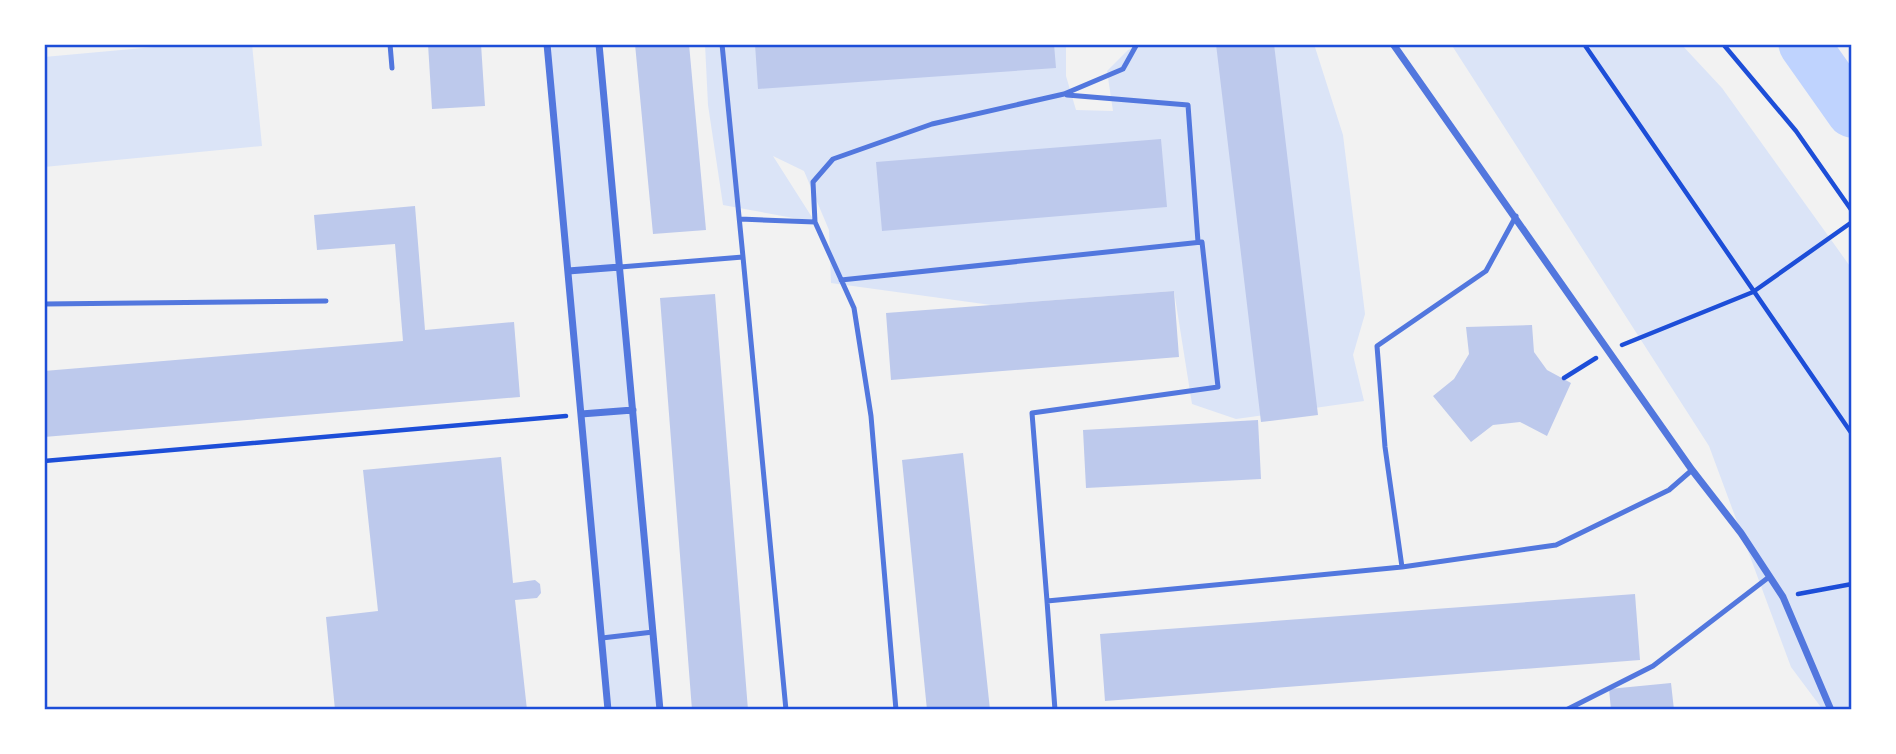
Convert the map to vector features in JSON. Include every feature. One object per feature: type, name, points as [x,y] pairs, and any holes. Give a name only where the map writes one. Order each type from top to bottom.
[{"type":"street","points":[[547,44],[608,710]]},
{"type":"street","points":[[599,44],[660,710]]},
{"type":"street","points":[[1393,44],[1783,597],[1831,710]]},
{"type":"street","points":[[568,271],[620,267]]},
{"type":"street","points":[[581,414],[633,410]]},
{"type":"lane","points":[[390,44],[393,68]]},
{"type":"lane","points":[[722,44],[786,710]]},
{"type":"lane","points":[[896,710],[871,416],[854,308],[815,222],[813,182],[833,159],[932,124],[1064,94],[1123,69],[1137,44]]},
{"type":"lane","points":[[1064,94],[1188,105],[1198,242]]},
{"type":"lane","points":[[1402,567],[1385,447],[1377,346],[1486,271],[1516,215]]},
{"type":"lane","points":[[740,219],[815,222]]},
{"type":"lane","points":[[841,280],[1202,242],[1219,387],[1032,413],[1055,710]]},
{"type":"lane","points":[[620,267],[743,257]]},
{"type":"lane","points":[[44,304],[326,301]]},
{"type":"lane","points":[[1047,601],[1402,567],[1556,545],[1669,490],[1692,470]]},
{"type":"lane","points":[[1566,710],[1653,666],[1769,576]]},
{"type":"lane","points":[[602,638],[653,632]]},
{"type":"path","points":[[1584,44],[1852,434]]},
{"type":"path","points":[[1723,44],[1796,131],[1852,211]]},
{"type":"path","points":[[1564,378],[1610,350],[1753,292],[1852,222]]},
{"type":"path","points":[[44,461],[581,414]]},
{"type":"path","points":[[1783,597],[1852,584]]},
{"type":"shaded area","points":[[187,44],[252,44],[262,146],[44,167],[44,57]]},
{"type":"shaded area","points":[[547,44],[599,44],[660,710],[608,710]]},
{"type":"shaded area","points":[[705,44],[1066,44],[1066,76],[1076,110],[1113,111],[1107,71],[1128,50],[1141,44],[1314,44],[1343,135],[1365,314],[1353,355],[1364,401],[1236,419],[1192,404],[1174,291],[991,305],[831,283],[829,230],[804,171],[773,156],[815,222],[723,205],[708,105]]},
{"type":"shaded area","points":[[1451,44],[1681,44],[1722,88],[1852,269],[1852,710],[1823,710],[1791,667],[1709,446]]},
{"type":"building","points":[[428,44],[481,44],[485,106],[432,109]]},
{"type":"building","points":[[635,44],[689,44],[706,230],[653,234]]},
{"type":"building","points":[[755,44],[1054,44],[1056,68],[758,89]]},
{"type":"building","points":[[1216,44],[1274,44],[1318,415],[1261,422]]},
{"type":"building","points":[[1161,139],[1167,207],[882,231],[876,162]]},
{"type":"building","points":[[415,206],[425,330],[514,322],[520,397],[44,437],[44,371],[403,341],[395,244],[317,250],[314,215]]},
{"type":"building","points":[[1174,291],[1179,357],[891,380],[886,313]]},
{"type":"building","points":[[715,294],[748,710],[692,710],[660,298]]},
{"type":"building","points":[[1532,325],[1534,352],[1547,370],[1571,383],[1547,436],[1520,422],[1493,425],[1471,442],[1433,396],[1454,379],[1469,354],[1466,327]]},
{"type":"building","points":[[1258,420],[1261,479],[1086,488],[1083,430]]},
{"type":"building","points":[[963,453],[990,710],[927,710],[902,460]]},
{"type":"building","points":[[501,457],[513,583],[535,580],[540,584],[541,593],[537,598],[515,600],[527,710],[335,710],[326,617],[378,611],[363,470]]},
{"type":"building","points":[[1635,594],[1640,660],[1105,701],[1100,634]]},
{"type":"building","points":[[1671,683],[1674,710],[1611,710],[1609,689]]},
{"type":"waterway","points":[[1804,44],[1852,112]]}]
